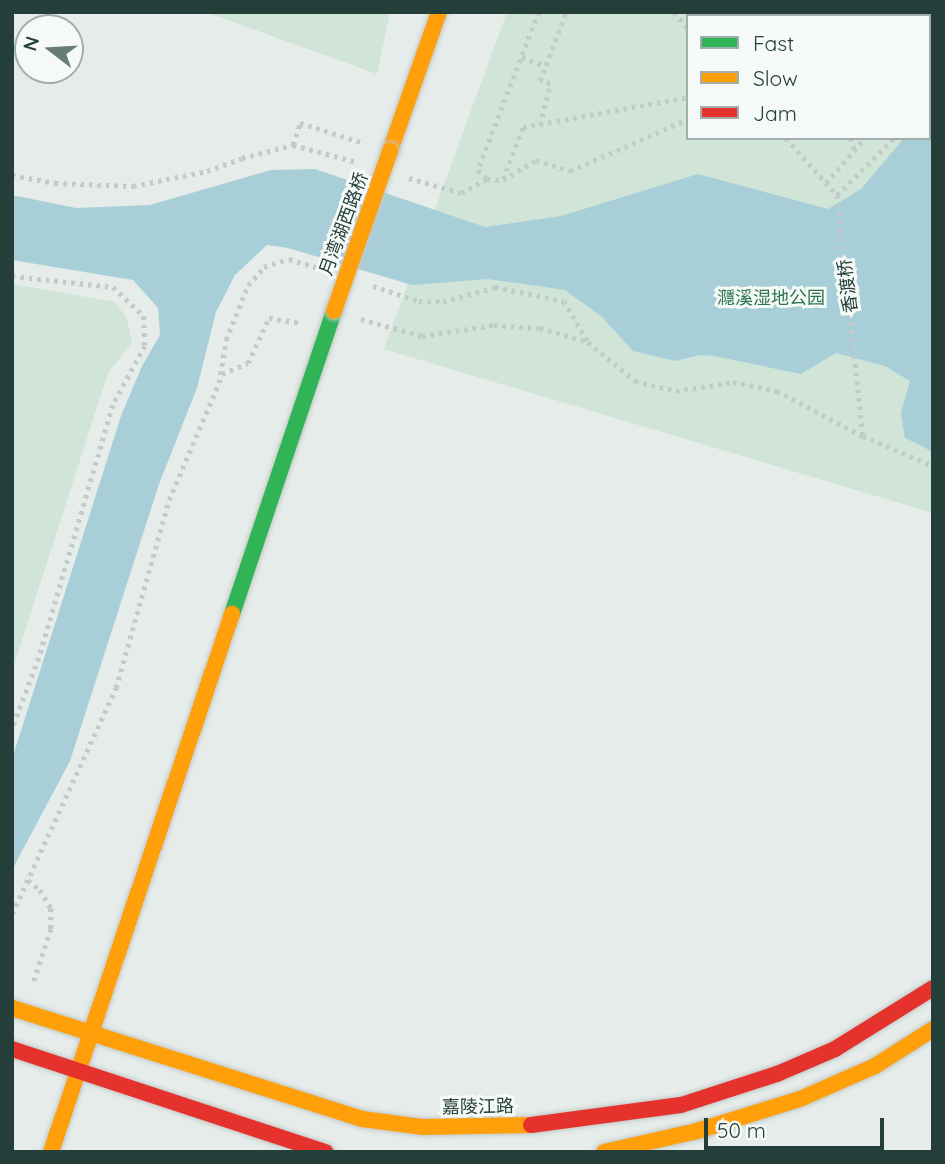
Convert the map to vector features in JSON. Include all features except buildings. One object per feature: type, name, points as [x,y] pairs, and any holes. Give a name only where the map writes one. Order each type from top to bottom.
[{"type":"street","name":"月湾湖西路桥","points":[[51,1152],[327,328],[439,12]]},
{"type":"street","name":"嘉陵江路","points":[[17,1009],[362,1119],[423,1127],[514,1127],[681,1105],[777,1074],[835,1049],[933,988]]},
{"type":"street","points":[[604,1152],[697,1131],[800,1099],[875,1066],[933,1029]]},
{"type":"street","points":[[12,1049],[325,1152]]},
{"type":"path","points":[[487,179],[478,170],[540,12]]},
{"type":"path","points":[[540,124],[550,84],[540,81],[566,12]]},
{"type":"path","points":[[674,12],[686,25]]},
{"type":"path","points":[[522,57],[545,66]]},
{"type":"path","points":[[503,180],[523,127],[686,97]]},
{"type":"path","points":[[397,174],[461,193],[487,179],[503,180],[536,160],[569,171],[686,120]]},
{"type":"path","points":[[293,145],[300,123],[390,151]]},
{"type":"path","points":[[788,140],[837,195],[892,140]]},
{"type":"path","points":[[852,140],[854,150]]},
{"type":"path","points":[[826,183],[863,140]]},
{"type":"path","points":[[12,175],[55,183],[133,186],[207,171],[242,158],[293,145],[359,163]]},
{"type":"path","name":"香渡桥","points":[[837,195],[859,377],[863,436]]},
{"type":"path","points":[[12,275],[113,287],[144,316],[145,346],[113,405],[39,658],[12,729]]},
{"type":"path","points":[[334,311],[422,337],[494,325],[540,328],[588,342],[635,381],[676,391],[733,382],[777,391],[863,436],[933,466]]},
{"type":"path","points":[[221,374],[248,363],[270,318],[327,328]]},
{"type":"path","points":[[17,1009],[44,956],[51,929],[51,908],[40,890],[28,880]]},
{"type":"green space","points":[[206,12],[390,12],[377,74]]},
{"type":"green space","name":"㶏溪湿地公园","points":[[507,12],[928,12],[933,15],[933,513],[384,349]]},
{"type":"green space","points":[[12,284],[115,302],[127,319],[132,342],[108,373],[12,671]]},
{"type":"water","points":[[931,118],[933,452],[905,438],[901,413],[910,381],[885,366],[836,353],[801,374],[714,356],[700,355],[675,361],[633,351],[602,317],[565,290],[488,279],[412,285],[288,248],[267,245],[235,275],[216,312],[197,388],[159,484],[70,761],[12,870],[12,759],[121,416],[142,366],[160,335],[158,308],[133,280],[12,260],[12,195],[76,208],[150,205],[271,170],[315,169],[485,227],[561,216],[698,174],[828,209],[861,189],[902,140],[931,140]]},
{"type":"traffic: fast","points":[[232,614],[334,311]]},
{"type":"traffic: slow","points":[[390,151],[439,12]]},
{"type":"traffic: slow","points":[[334,311],[390,151]]},
{"type":"traffic: slow","points":[[51,1152],[232,614]]},
{"type":"traffic: slow","points":[[12,1008],[362,1119],[423,1127],[531,1125]]},
{"type":"traffic: slow","points":[[604,1152],[697,1131],[800,1099],[875,1066],[933,1029]]},
{"type":"traffic: jam","points":[[531,1125],[681,1105],[777,1074],[835,1049],[933,988]]},
{"type":"traffic: jam","points":[[12,1049],[325,1152]]}]
